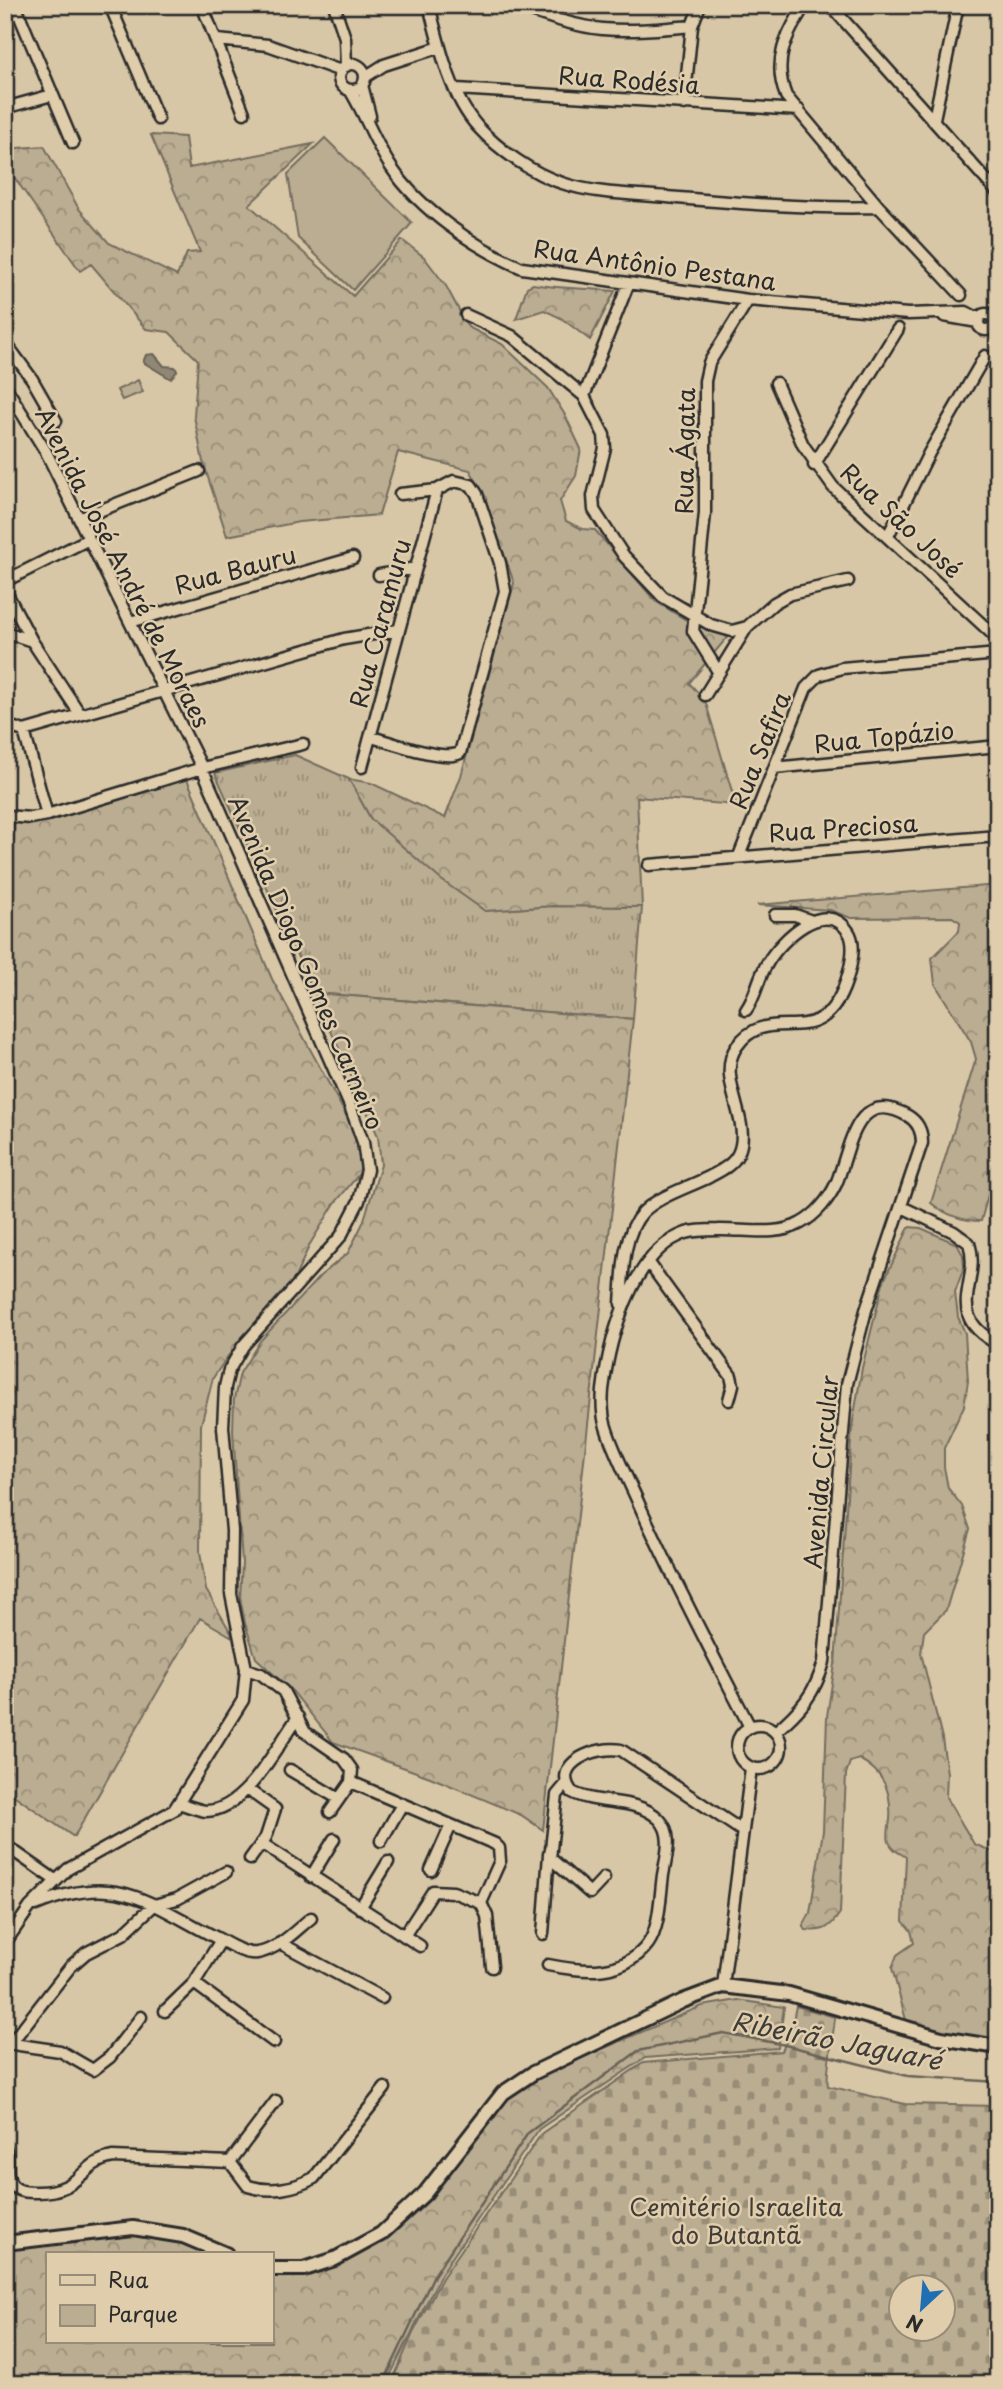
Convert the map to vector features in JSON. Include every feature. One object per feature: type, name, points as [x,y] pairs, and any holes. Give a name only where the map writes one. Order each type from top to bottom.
[{"type":"main road","points":[[273,2269],[304,2269],[335,2259],[380,2234],[425,2193],[503,2093],[533,2073],[683,2001],[723,1986],[789,1994],[941,2038],[998,2047]]},
{"type":"main road","points":[[5,2243],[133,2228],[183,2236],[221,2252]]},
{"type":"street","points":[[15,5],[73,143]]},
{"type":"street","points":[[110,5],[158,119]]},
{"type":"street","points":[[202,5],[244,113]]},
{"type":"street","points":[[334,5],[345,38],[348,69]]},
{"type":"street","points":[[429,5],[440,47],[468,114],[496,143],[525,164],[564,184],[776,206],[879,207]]},
{"type":"street","points":[[516,5],[572,26],[599,31],[692,26]]},
{"type":"street","points":[[684,104],[692,26],[700,5]]},
{"type":"street","points":[[805,5],[784,42],[778,70],[786,96],[879,207],[961,295]]},
{"type":"street","points":[[830,5],[998,193]]},
{"type":"street","points":[[933,120],[958,5]]},
{"type":"street","points":[[217,40],[268,45],[320,65],[348,69],[384,65],[440,47]]},
{"type":"street","points":[[350,90],[384,65]]},
{"type":"street","name":"Rua Antônio Pestana","points":[[377,140],[364,81],[348,69],[342,86],[350,90],[390,165],[411,191],[489,253],[541,273],[748,300],[986,316]]},
{"type":"street","name":"Rua Rodésia","points":[[457,89],[799,110]]},
{"type":"street","points":[[5,108],[52,95]]},
{"type":"street","points":[[584,397],[628,285]]},
{"type":"street","name":"Rua Ágata","points":[[719,673],[696,639],[695,614],[705,513],[705,380],[709,363],[748,300]]},
{"type":"street","points":[[466,315],[512,336],[584,397],[604,435],[605,448],[593,496],[594,510],[643,578],[663,597],[725,630],[747,626]]},
{"type":"street","points":[[986,316],[994,319],[998,340]]},
{"type":"street","points":[[814,465],[898,329]]},
{"type":"street","points":[[5,342],[32,379],[56,421]]},
{"type":"street","points":[[888,536],[929,453],[985,356]]},
{"type":"street","name":"Rua São José","points":[[776,383],[814,465],[832,487],[998,639]]},
{"type":"street","name":"Avenida José André de Moraes","points":[[5,386],[46,452],[202,768]]},
{"type":"street","points":[[79,519],[199,471]]},
{"type":"street","points":[[371,737],[438,754],[453,756],[460,753],[505,591],[500,563],[477,494],[471,485],[460,480],[437,490],[400,494]]},
{"type":"street","name":"Rua Caramuru","points":[[362,767],[437,490]]},
{"type":"street","points":[[5,580],[89,539]]},
{"type":"street","name":"Rua Bauru","points":[[130,622],[353,558]]},
{"type":"street","points":[[379,575],[415,568]]},
{"type":"street","points":[[705,695],[747,626],[774,603],[790,594],[848,581]]},
{"type":"street","points":[[5,590],[32,641],[80,714]]},
{"type":"street","points":[[5,725],[24,731],[344,639],[398,630]]},
{"type":"street","points":[[5,632],[32,641]]},
{"type":"street","name":"Rua Safira","points":[[739,856],[806,688],[826,671],[998,654]]},
{"type":"street","points":[[24,731],[47,815]]},
{"type":"street","points":[[5,816],[31,818],[47,815],[202,768],[303,744]]},
{"type":"street","name":"Rua Topázio","points":[[774,768],[998,746]]},
{"type":"street","name":"Avenida Diogo Gomes Carneiro","points":[[5,1943],[30,1907],[68,1869],[156,1822],[179,1803],[243,1700],[246,1669],[231,1594],[232,1531],[223,1427],[225,1387],[229,1370],[243,1346],[341,1236],[359,1201],[367,1170],[363,1142],[350,1106],[202,768]]},
{"type":"street","name":"Rua Preciosa","points":[[649,865],[998,836]]},
{"type":"street","points":[[775,915],[795,915],[812,921]]},
{"type":"street","points":[[746,1010],[768,962],[782,944],[812,921]]},
{"type":"street","name":"Avenida Circular","points":[[750,1727],[653,1536],[606,1426],[603,1390],[620,1311],[625,1254],[634,1227],[643,1212],[723,1170],[737,1156],[742,1135],[732,1086],[735,1048],[749,1032],[760,1026],[807,1025],[822,1019],[839,1002],[850,966],[852,937],[837,921],[812,921]]},
{"type":"street","name":"Avenida Circular","points":[[620,1311],[649,1263],[674,1239],[685,1234],[781,1230],[808,1219],[836,1183],[858,1122],[877,1110],[886,1109],[906,1115],[917,1124],[922,1137],[902,1207],[866,1310],[847,1384],[824,1662],[818,1683],[807,1703],[775,1732]]},
{"type":"street","points":[[902,1207],[954,1232],[969,1243],[971,1262],[965,1299],[969,1316],[979,1331],[998,1344]]},
{"type":"street","points":[[649,1263],[731,1376],[733,1385],[729,1400]]},
{"type":"street","points":[[246,1669],[261,1674],[283,1691],[304,1732],[315,1742],[344,1759],[352,1770],[351,1782],[330,1812]]},
{"type":"street","points":[[179,1803],[202,1811],[215,1810],[234,1802],[247,1789],[298,1717]]},
{"type":"street","points":[[763,1725],[775,1732],[781,1745],[778,1759],[766,1768],[751,1768],[745,1764],[737,1752],[739,1737],[750,1727],[763,1725]]},
{"type":"street","points":[[543,1934],[557,1795],[567,1783],[571,1765],[580,1756],[603,1748],[621,1750],[741,1830]]},
{"type":"street","points":[[723,1986],[751,1768]]},
{"type":"street","points":[[290,1770],[339,1799]]},
{"type":"street","points":[[351,1782],[499,1848],[499,1861],[481,1903]]},
{"type":"street","points":[[548,1965],[580,1972],[601,1971],[619,1966],[648,1943],[654,1929],[668,1844],[663,1824],[652,1812],[581,1796],[572,1792],[567,1783]]},
{"type":"street","points":[[247,1789],[275,1809],[272,1822],[250,1859]]},
{"type":"street","points":[[381,1841],[401,1806]]},
{"type":"street","points":[[430,1870],[451,1825]]},
{"type":"street","points":[[311,1877],[334,1839]]},
{"type":"street","points":[[261,1843],[420,1946]]},
{"type":"street","points":[[5,1845],[55,1880]]},
{"type":"street","points":[[549,1854],[590,1894],[604,1878]]},
{"type":"street","points":[[360,1908],[388,1863]]},
{"type":"street","points":[[8,2043],[71,1966],[86,1953],[123,1934],[154,1905],[177,1899],[226,1872]]},
{"type":"street","points":[[30,1907],[89,1888],[114,1889],[154,1905],[221,1940],[256,1953],[281,1943],[311,1918]]},
{"type":"street","points":[[404,1936],[433,1891],[453,1892],[481,1903],[487,1916],[492,1967]]},
{"type":"street","points":[[165,2011],[194,1983],[221,1940]]},
{"type":"street","points":[[281,1943],[382,1998]]},
{"type":"street","points":[[194,1983],[274,2042]]},
{"type":"street","points":[[8,2043],[60,2051],[93,2070],[110,2057],[141,2017]]},
{"type":"street","points":[[230,2162],[248,2186],[274,2190],[301,2185],[314,2178],[385,2088]]},
{"type":"street","points":[[230,2162],[276,2101]]},
{"type":"street","points":[[5,2148],[8,2176],[13,2186],[23,2192],[54,2192],[67,2189],[102,2159],[113,2157],[230,2162]]},
{"type":"green space","points":[[151,135],[185,137],[189,168],[313,144],[249,205],[353,296],[402,240],[424,257],[446,286],[468,327],[502,344],[548,388],[565,415],[581,449],[576,476],[560,501],[566,521],[582,529],[595,530],[655,601],[688,621],[730,634],[689,683],[705,700],[736,805],[637,797],[642,907],[552,906],[485,911],[440,879],[371,819],[349,779],[371,783],[445,818],[461,776],[514,583],[483,493],[470,470],[398,452],[379,515],[299,522],[227,536],[203,462],[194,416],[198,360],[169,332],[146,329],[91,264],[80,271],[5,164],[5,149],[44,146],[79,209],[109,243],[177,276],[187,253],[200,252]]},
{"type":"green space","points":[[325,138],[412,223],[353,290],[298,238],[288,174]]},
{"type":"green space","points":[[533,284],[615,291],[590,340],[561,318],[544,310],[516,319],[527,287]]},
{"type":"green space","points":[[138,380],[143,392],[122,400],[117,390]]},
{"type":"green space","points":[[295,755],[349,779],[371,819],[485,911],[552,906],[642,907],[633,1019],[314,993],[215,773]]},
{"type":"green space","points":[[187,779],[272,979],[360,1141],[360,1173],[335,1203],[310,1244],[294,1280],[228,1356],[213,1378],[201,1425],[200,1552],[206,1590],[234,1638],[200,1618],[74,1837],[5,1789],[5,966],[14,822],[45,822]]},
{"type":"green space","points":[[998,885],[998,1158],[981,1221],[974,1221],[954,1217],[931,1203],[976,1059],[971,1042],[935,984],[932,958],[959,931],[960,922],[952,917],[851,918],[830,910],[757,905]]},
{"type":"green space","points":[[314,993],[633,1019],[543,1830],[521,1815],[430,1777],[333,1742],[293,1692],[256,1658],[245,1623],[240,1598],[242,1563],[233,1431],[234,1399],[240,1373],[260,1341],[320,1276],[348,1253],[363,1223],[381,1165],[378,1136]]},
{"type":"green space","points":[[909,1227],[921,1228],[957,1244],[963,1255],[964,1267],[955,1292],[958,1317],[965,1333],[968,1381],[964,1406],[944,1448],[944,1467],[948,1488],[962,1506],[970,1529],[946,1610],[924,1632],[921,1653],[942,1738],[947,1773],[946,1797],[974,1844],[998,1854],[998,2039],[947,2032],[906,2020],[892,1968],[897,1955],[914,1943],[911,1931],[903,1921],[906,1857],[889,1842],[890,1800],[885,1784],[875,1770],[859,1759],[850,1762],[846,1774],[840,1913],[830,1925],[822,1929],[806,1930],[803,1926],[810,1913],[823,1831],[827,1716],[835,1664],[852,1427],[862,1368],[883,1283]]},
{"type":"green space","points":[[738,2000],[784,2007],[778,2048],[645,2058],[539,2129],[441,2274],[386,2384],[5,2384],[5,2249],[133,2235],[182,2237],[221,2252],[46,2252],[46,2344],[273,2344],[273,2263],[293,2267],[341,2261],[390,2237],[432,2198],[491,2110],[535,2078],[702,2006]]},
{"type":"green space","name":"Cemitério Israelita do Butantã","points":[[796,2006],[835,2017],[828,2086],[905,2104],[998,2106],[998,2384],[391,2384],[413,2333],[442,2278],[542,2133],[643,2063],[782,2051],[791,2031]]},
{"type":"shaded area","points":[[154,354],[164,366],[175,367],[177,371],[171,379],[143,362],[146,355]]},
{"type":"waterway","name":"Ribeirão Jaguaré","points":[[383,2384],[433,2277],[528,2133],[638,2051],[723,2033],[781,2044],[908,2076],[998,2082]]}]
